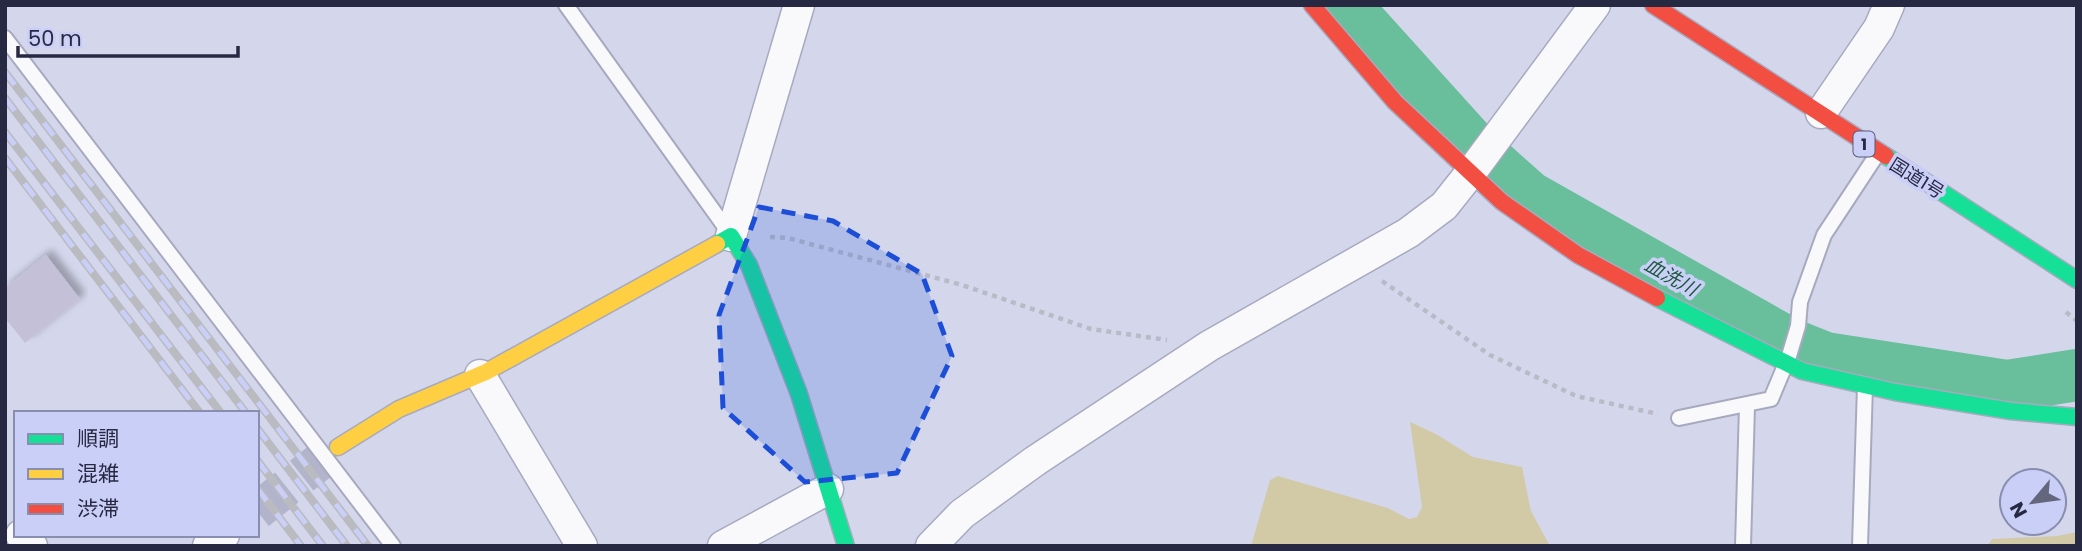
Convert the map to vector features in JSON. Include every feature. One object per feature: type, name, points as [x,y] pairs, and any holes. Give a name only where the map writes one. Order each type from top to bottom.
[{"type":"main road","points":[[1312,5],[1395,102],[1479,162],[1502,202],[1578,255],[1787,360],[1802,371],[1895,392],[1998,409],[2077,417]]},
{"type":"main road","name":"国道1号","points":[[1653,5],[2077,280]]},
{"type":"main road","points":[[435,394],[480,375],[731,236],[749,265],[799,394],[846,546]]},
{"type":"street","points":[[731,236],[799,5]]},
{"type":"street","points":[[931,546],[962,514],[1035,461],[1209,346],[1408,233],[1444,206],[1595,5]]},
{"type":"street","points":[[1821,113],[1879,28],[1889,5]]},
{"type":"street","points":[[480,375],[582,546]]},
{"type":"street","points":[[327,446],[358,418],[401,395],[435,394]]},
{"type":"street","points":[[723,546],[828,489]]},
{"type":"lane","points":[[566,5],[731,236]]},
{"type":"lane","points":[[5,38],[327,446],[393,546]]},
{"type":"lane","points":[[1679,418],[1771,399],[1798,326],[1800,302],[1824,235],[1878,153]]},
{"type":"lane","points":[[1860,546],[1865,384]]},
{"type":"lane","points":[[1743,546],[1747,406]]},
{"type":"path","points":[[731,236],[788,238],[962,285],[1091,329],[1209,346]]},
{"type":"path","points":[[1355,262],[1490,355],[1576,396],[1679,418]]},
{"type":"highlighted area","points":[[759,207],[833,221],[922,274],[952,356],[897,473],[805,482],[723,408],[719,315]]},
{"type":"shaded area","points":[[1410,422],[1436,434],[1473,457],[1522,467],[1531,511],[1550,546],[1251,546],[1270,480],[1278,476],[1388,508],[1409,519],[1417,517],[1422,507]]},
{"type":"shaded area","points":[[2077,532],[2077,546],[1987,546],[1992,539],[2068,537],[2068,534]]},
{"type":"building","points":[[46,255],[80,299],[25,343],[5,318],[5,288]]},
{"type":"waterway","name":"血洗川","points":[[1345,5],[1474,148],[1529,197],[1790,344],[1825,358],[2007,386],[2077,375]]},
{"type":"tunnel","points":[[259,509],[338,447]]},
{"type":"railway","points":[[5,72],[368,546]]},
{"type":"railway","points":[[5,98],[244,411]]},
{"type":"railway","points":[[5,132],[219,411]]},
{"type":"railway","points":[[5,158],[198,411]]},
{"type":"railway","points":[[259,431],[347,546]]},
{"type":"railway","points":[[259,463],[323,546]]},
{"type":"railway","points":[[259,491],[301,546]]},
{"type":"traffic: fast","points":[[1886,156],[2077,280]]},
{"type":"traffic: fast","points":[[717,244],[731,236],[749,265],[799,394],[846,546]]},
{"type":"traffic: fast","points":[[1657,298],[1802,371],[1895,392],[2011,411],[2077,417]]},
{"type":"traffic: slow","points":[[338,447],[399,409],[486,372],[717,244]]},
{"type":"traffic: jam","points":[[1312,5],[1395,102],[1502,202],[1578,255],[1657,298]]},
{"type":"traffic: jam","points":[[1653,5],[1886,156]]}]
